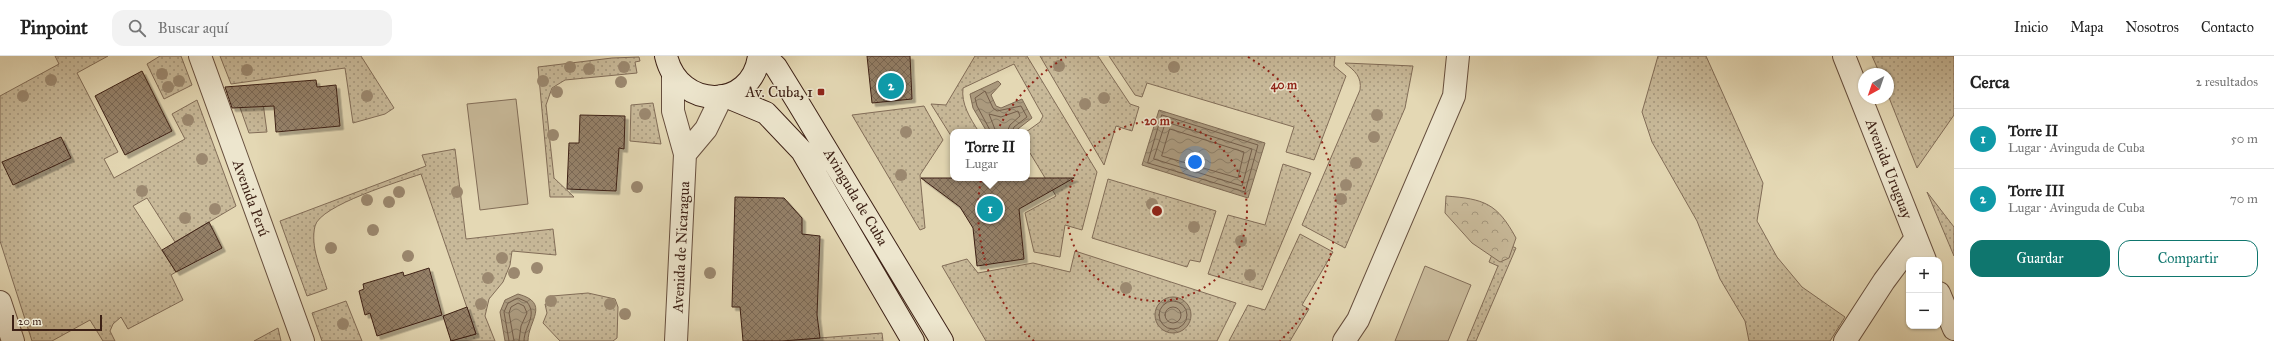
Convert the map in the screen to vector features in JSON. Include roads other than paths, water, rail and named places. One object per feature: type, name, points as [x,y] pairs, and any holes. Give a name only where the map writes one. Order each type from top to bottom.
[{"type":"street","name":"Avenida Perú","points":[[200,56],[303,341]]},
{"type":"street","points":[[670,65],[687,90],[712,98],[724,96],[738,90],[748,81],[755,70],[759,56]]},
{"type":"street","name":"Avinguda de Cuba","points":[[764,56],[776,67],[942,341]]},
{"type":"street","points":[[1344,341],[1358,320],[1454,96],[1458,56]]},
{"type":"street","name":"Avenida Uruguay","points":[[1844,56],[1924,257]]},
{"type":"street","name":"Avenida de Nicaragua","points":[[670,65],[672,111],[685,154],[676,341]]},
{"type":"street","points":[[685,154],[706,129],[724,96]]},
{"type":"street","name":"Avinguda de Cuba","points":[[724,96],[766,113],[802,151],[913,341]]},
{"type":"street","points":[[1845,341],[1884,281],[1916,238]]},
{"type":"street","points":[[1942,300],[1954,329]]},
{"type":"street","points":[[0,302],[12,341]]},
{"type":"water","points":[[998,81],[1001,84],[991,95],[996,106],[1001,108],[1022,99],[1032,118],[1018,129],[985,129],[973,108],[970,94]]},
{"type":"water","points":[[1159,110],[1265,143],[1248,198],[1142,165]]},
{"type":"water","points":[[518,294],[528,298],[533,302],[536,308],[528,341],[505,341],[500,312],[505,300]]},
{"type":"water","points":[[1173,297],[1183,300],[1188,305],[1191,315],[1188,325],[1183,330],[1173,333],[1163,330],[1158,325],[1155,315],[1158,305],[1163,300]]},
{"type":"place","name":"Torre III","points":[[891,86]]},
{"type":"place","name":"Av. Cuba, 1","points":[[821,92]]},
{"type":"place","name":"Torre II","points":[[990,209]]}]
